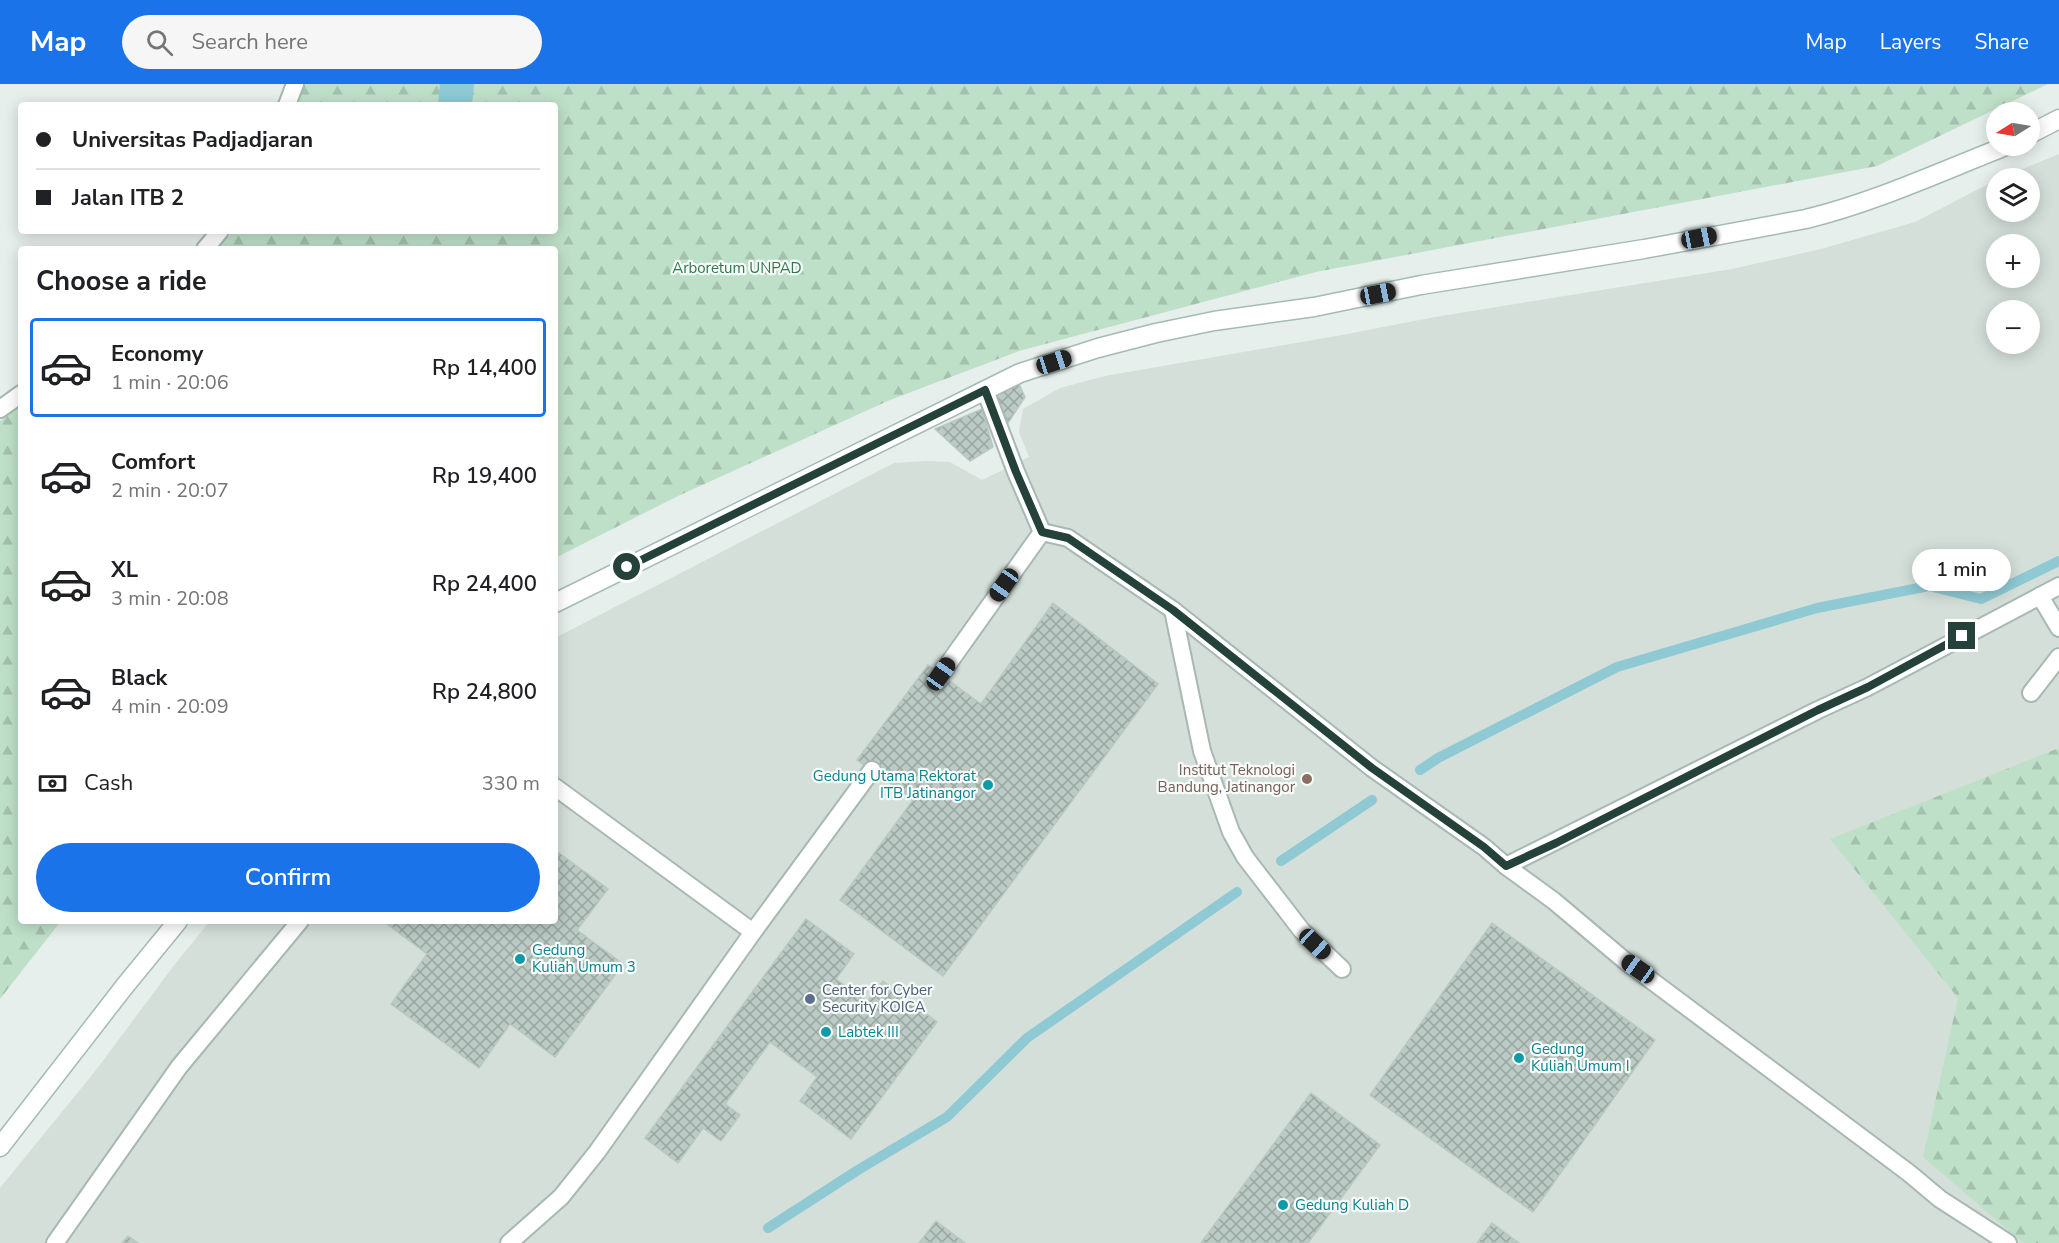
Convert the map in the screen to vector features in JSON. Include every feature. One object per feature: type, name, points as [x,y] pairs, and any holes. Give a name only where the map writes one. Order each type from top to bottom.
[{"type":"main road","points":[[2040,129],[2059,119]]},
{"type":"main road","points":[[558,602],[1020,373],[1098,348],[1214,321],[1314,307],[1491,273],[1644,249],[1817,216],[1911,185],[1986,154]]},
{"type":"main road","points":[[0,1147],[176,924]]},
{"type":"lane","points":[[288,102],[295,84]]},
{"type":"lane","points":[[208,246],[218,234]]},
{"type":"lane","points":[[985,390],[1042,532]]},
{"type":"lane","points":[[0,409],[18,396]]},
{"type":"lane","points":[[1042,532],[1068,538],[1173,610],[1372,768],[1484,847],[1506,866],[1554,900],[1624,960],[1909,1173],[1940,1199],[2007,1243]]},
{"type":"lane","points":[[941,674],[1042,532]]},
{"type":"lane","points":[[1506,866],[1868,687],[2059,586]]},
{"type":"lane","points":[[2040,596],[2059,628]]},
{"type":"lane","points":[[1173,610],[1202,751],[1231,832],[1245,857],[1302,931],[1342,969]]},
{"type":"lane","points":[[2031,693],[2059,657]]},
{"type":"lane","points":[[509,1243],[561,1197],[597,1152],[753,932],[872,770]]},
{"type":"lane","points":[[558,790],[753,932]]},
{"type":"lane","points":[[56,1243],[179,1067],[298,924]]},
{"type":"shaded area","name":"Institut Teknologi Bandung, Jatinangor","points":[[2059,154],[2059,1243],[0,1243],[0,1188],[96,1070],[208,924],[558,924],[558,636],[894,463],[950,462],[982,480],[1029,457],[1019,432],[1023,409],[1060,388],[1105,376],[1435,317],[1732,269],[1821,249],[1915,222],[1986,185],[1986,222],[2040,222],[2040,168],[2025,168]]},
{"type":"green space","name":"Arboretum UNPAD","points":[[304,84],[2048,84],[2010,102],[1986,102],[1986,114],[1877,166],[1316,272],[1019,351],[890,400],[678,496],[558,556],[558,246],[220,246],[230,234],[558,234],[558,102],[297,102]]},
{"type":"green space","points":[[18,408],[18,924],[59,924],[0,999],[0,421]]},
{"type":"green space","points":[[2059,748],[2059,1243],[2023,1243],[1923,1157],[1958,998],[1830,839]]},
{"type":"building","points":[[1018,382],[1025,397],[1008,423],[995,396]]},
{"type":"building","points":[[982,409],[993,447],[970,461],[935,429]]},
{"type":"building","name":"Gedung Utama Rektorat ITB Jatinangor","points":[[1053,603],[1158,684],[943,976],[840,900],[913,800],[857,760],[928,665],[981,704]]},
{"type":"building","name":"Gedung Kuliah Umum 3","points":[[558,852],[608,889],[577,930],[623,964],[555,1057],[510,1024],[479,1068],[391,1004],[427,954],[387,924],[558,924]]},
{"type":"building","name":"Labtek III","points":[[806,919],[854,954],[836,979],[867,1002],[883,981],[937,1022],[851,1139],[800,1101],[817,1077],[770,1042],[725,1104],[740,1115],[721,1141],[703,1128],[678,1163],[645,1138]]},
{"type":"building","name":"Gedung Kuliah Umum I","points":[[1492,923],[1655,1040],[1533,1212],[1370,1095]]},
{"type":"building","name":"Gedung Kuliah D","points":[[1311,1093],[1380,1145],[1364,1167],[1308,1243],[1201,1243]]},
{"type":"building","points":[[936,1221],[965,1243],[919,1243]]},
{"type":"building","points":[[1492,1223],[1519,1243],[1477,1243]]},
{"type":"building","points":[[128,1236],[138,1243],[122,1243]]},
{"type":"waterway","points":[[455,102],[457,84]]},
{"type":"waterway","points":[[1420,770],[1438,758],[1617,667],[1817,608],[1929,586],[1981,599],[2059,561]]},
{"type":"waterway","points":[[1281,861],[1372,800]]},
{"type":"waterway","points":[[768,1228],[858,1170],[947,1117],[1027,1038],[1237,892]]},
{"type":"place","name":"Institut Teknologi Bandung, Jatinangor","points":[[1307,779]]},
{"type":"place","name":"Gedung Utama Rektorat ITB Jatinangor","points":[[988,785]]},
{"type":"place","name":"Gedung Kuliah Umum 3","points":[[520,959]]},
{"type":"place","name":"Center for Cyber Security KOICA","points":[[810,999]]},
{"type":"place","name":"Labtek III","points":[[826,1032]]},
{"type":"place","name":"Gedung Kuliah Umum I","points":[[1519,1058]]},
{"type":"place","name":"Gedung Kuliah D","points":[[1283,1205]]},
{"type":"route","points":[[627,567],[985,390],[1042,532],[1068,538],[1173,610],[1372,768],[1484,847],[1506,866],[1868,687],[1962,636]]}]
